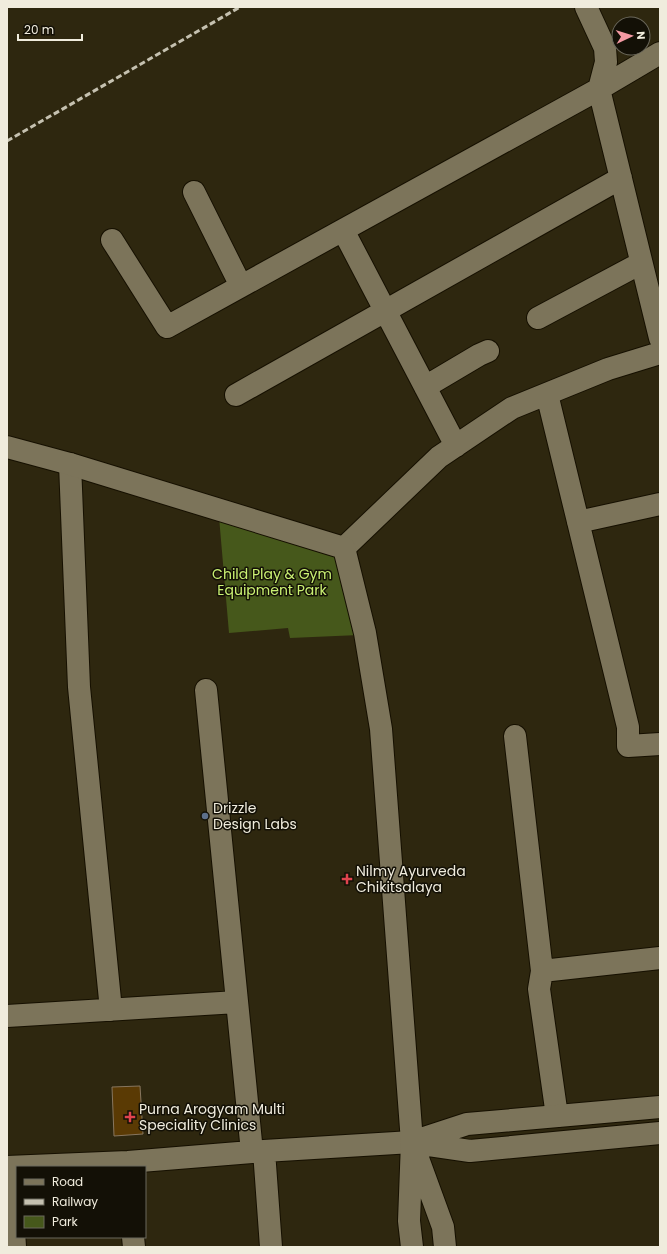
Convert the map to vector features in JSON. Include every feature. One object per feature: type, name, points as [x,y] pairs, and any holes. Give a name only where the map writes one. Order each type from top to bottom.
[{"type":"street","points":[[586,7],[605,48],[606,62],[599,89],[660,338]]},
{"type":"street","points":[[112,240],[166,327],[599,89],[660,53]]},
{"type":"street","points":[[236,395],[621,178]]},
{"type":"street","points":[[194,192],[241,286]]},
{"type":"street","points":[[343,230],[456,446]]},
{"type":"street","points":[[538,318],[641,263]]},
{"type":"street","points":[[425,387],[488,351]]},
{"type":"street","points":[[344,548],[439,457],[512,408],[608,369],[660,353]]},
{"type":"street","points":[[547,394],[628,727],[628,746],[660,744]]},
{"type":"street","points":[[7,447],[70,464],[344,548]]},
{"type":"street","points":[[70,464],[79,687],[111,1010]]},
{"type":"street","points":[[578,522],[660,504]]},
{"type":"street","points":[[344,548],[365,632],[381,729],[412,1142],[409,1220],[412,1247]]},
{"type":"street","points":[[206,690],[237,1002],[271,1247]]},
{"type":"street","points":[[515,736],[542,971],[540,989],[557,1116]]},
{"type":"street","points":[[542,971],[660,958]]},
{"type":"street","points":[[7,1016],[237,1002]]},
{"type":"street","points":[[412,1142],[467,1124],[660,1107]]},
{"type":"street","points":[[48,1166],[128,1164],[258,1152],[412,1142],[470,1152],[660,1132]]},
{"type":"street","points":[[412,1142],[443,1227],[445,1247]]},
{"type":"street","points":[[8,1167],[15,1247]]},
{"type":"green space","name":"Child Play & Gym Equipment Park","points":[[219,517],[337,555],[359,635],[290,638],[288,628],[229,633]]},
{"type":"building","points":[[140,1086],[143,1134],[114,1136],[112,1087]]},
{"type":"railway","points":[[7,141],[240,7]]},
{"type":"place","name":"Drizzle Design Labs","points":[[205,816]]},
{"type":"place","name":"Nilmy Ayurveda Chikitsalaya","points":[[347,879]]},
{"type":"place","name":"Purna Arogyam Multi Speciality Clinics","points":[[130,1117]]}]
